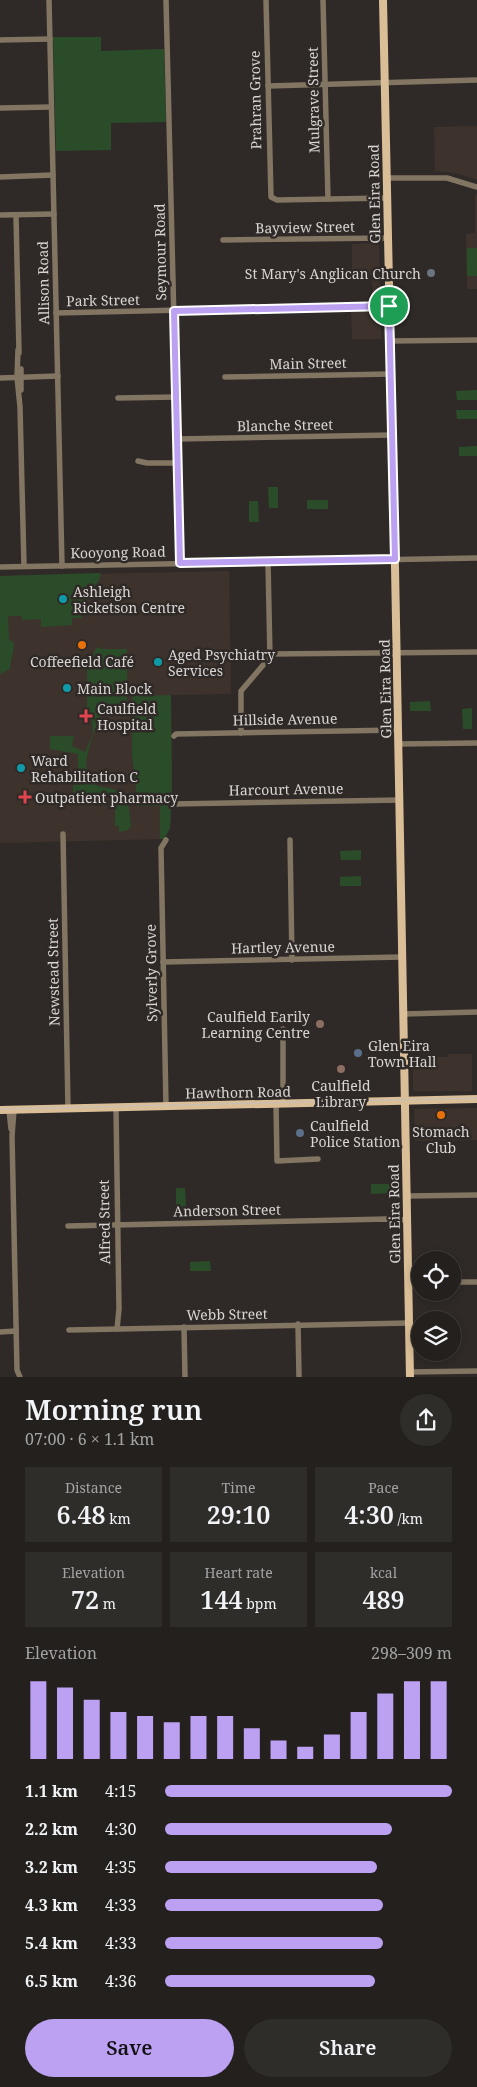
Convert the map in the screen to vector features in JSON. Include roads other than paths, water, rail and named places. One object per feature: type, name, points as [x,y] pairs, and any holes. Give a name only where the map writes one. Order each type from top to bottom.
[{"type":"main road","name":"Glen Eira Road","points":[[383,0],[410,1375]]},
{"type":"main road","name":"Hawthorn Road","points":[[0,1110],[477,1099]]},
{"type":"street","name":"Allison Road","points":[[49,0],[62,566]]},
{"type":"street","name":"Seymour Road","points":[[166,0],[180,563]]},
{"type":"street","name":"Prahran Grove","points":[[266,0],[270,194],[272,199],[328,199]]},
{"type":"street","name":"Mulgrave Street","points":[[323,0],[328,199]]},
{"type":"street","points":[[0,40],[50,39]]},
{"type":"street","points":[[268,86],[477,80]]},
{"type":"street","points":[[0,108],[52,107]]},
{"type":"street","points":[[0,177],[53,175]]},
{"type":"street","points":[[386,178],[447,178],[477,187]]},
{"type":"street","points":[[328,199],[387,198]]},
{"type":"street","points":[[0,215],[54,214]]},
{"type":"street","points":[[16,215],[24,566]]},
{"type":"street","name":"Bayview Street","points":[[223,240],[388,238]]},
{"type":"street","name":"Park Street","points":[[56,313],[389,306]]},
{"type":"street","points":[[390,341],[477,340]]},
{"type":"street","name":"Main Street","points":[[224,377],[391,374]]},
{"type":"street","points":[[0,378],[58,376]]},
{"type":"street","points":[[118,398],[176,396]]},
{"type":"street","name":"Blanche Street","points":[[177,439],[392,435]]},
{"type":"street","points":[[138,461],[147,463],[178,463]]},
{"type":"street","name":"Kooyong Road","points":[[0,567],[477,558]]},
{"type":"street","points":[[241,732],[241,691],[266,663],[270,654],[268,562]]},
{"type":"street","points":[[270,654],[477,652]]},
{"type":"street","name":"Hillside Avenue","points":[[174,736],[176,734],[241,732],[398,730]]},
{"type":"street","points":[[399,744],[477,743]]},
{"type":"street","name":"Harcourt Avenue","points":[[173,804],[400,800]]},
{"type":"street","name":"Newstead Street","points":[[63,834],[68,1109]]},
{"type":"street","name":"Sylverly Grove","points":[[166,840],[161,848],[166,1106]]},
{"type":"street","points":[[290,840],[292,960]]},
{"type":"street","name":"Hartley Avenue","points":[[163,962],[402,957]]},
{"type":"street","points":[[404,1014],[477,1012]]},
{"type":"street","points":[[283,1029],[277,1161],[318,1160]]},
{"type":"street","name":"Alfred Street","points":[[115,1108],[119,1329]]},
{"type":"street","points":[[11,1110],[17,1370],[20,1377]]},
{"type":"street","points":[[406,1196],[477,1194]]},
{"type":"street","name":"Anderson Street","points":[[68,1226],[407,1218]]},
{"type":"street","points":[[461,1282],[477,1282]]},
{"type":"street","name":"Webb Street","points":[[69,1330],[409,1322]]},
{"type":"street","points":[[298,1324],[299,1377]]},
{"type":"street","points":[[184,1327],[185,1377]]},
{"type":"street","points":[[0,1332],[16,1331]]},
{"type":"street","points":[[410,1375],[477,1371]]},
{"type":"tram line","points":[[0,1109],[477,1098]]},
{"type":"place","name":"St Mary's Anglican Church","points":[[431,273]]},
{"type":"place","name":"Ashleigh Ricketson Centre","points":[[63,599]]},
{"type":"place","name":"Coffeefield Café","points":[[82,645]]},
{"type":"place","name":"Aged Psychiatry Services","points":[[158,662]]},
{"type":"place","name":"Main Block","points":[[67,688]]},
{"type":"place","name":"Caulfield Hospital","points":[[86,716]]},
{"type":"place","name":"Ward Rehabilitation C","points":[[21,768]]},
{"type":"place","name":"Outpatient pharmacy","points":[[25,797]]},
{"type":"place","name":"Caulfield Earily Learning Centre","points":[[320,1024]]},
{"type":"place","name":"Glen Eira Town Hall","points":[[358,1053]]},
{"type":"place","name":"Caulfield Library","points":[[341,1069]]},
{"type":"place","name":"Stomach Club","points":[[441,1115]]},
{"type":"place","name":"Caulfield Police Station","points":[[300,1133]]}]
